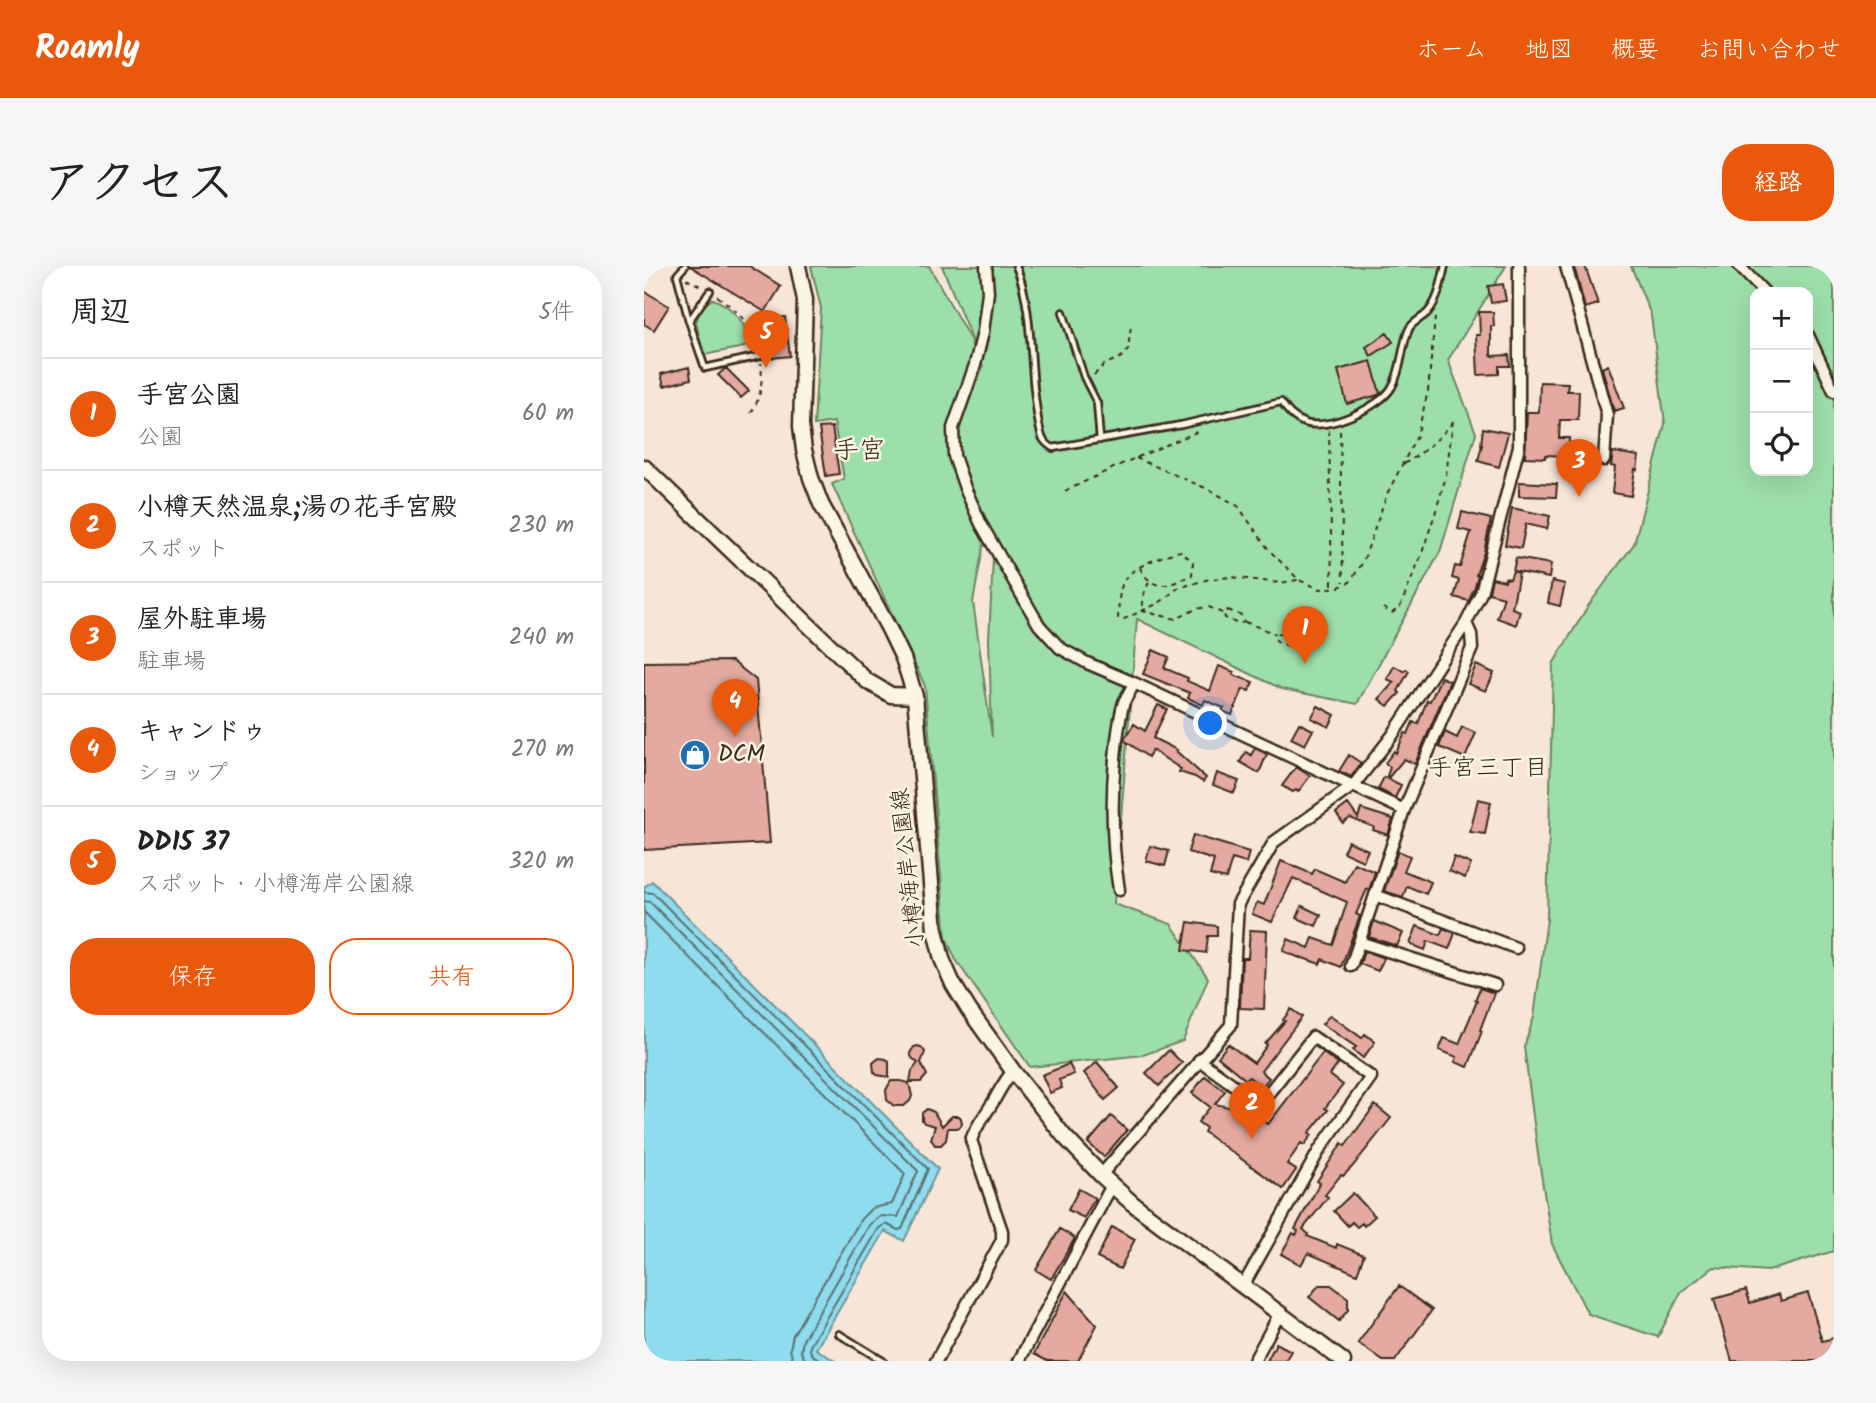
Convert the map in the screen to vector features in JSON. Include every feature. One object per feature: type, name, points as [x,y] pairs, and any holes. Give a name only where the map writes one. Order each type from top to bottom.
[{"type":"main road","name":"小樽海岸公園線","points":[[798,266],[805,300],[801,426],[804,450],[821,504],[894,639],[915,696],[935,930],[942,959],[953,984],[1013,1071],[1064,1136],[1107,1180],[1132,1203],[1343,1361]]},
{"type":"main road","points":[[644,467],[867,681],[891,695],[915,696]]},
{"type":"street","points":[[986,266],[988,292],[983,332],[965,397],[953,428],[954,456],[981,524],[1039,625],[1060,648],[1087,663],[1404,810]]},
{"type":"street","points":[[1019,1361],[1107,1180],[1199,1060],[1231,1025],[1238,904],[1259,866],[1274,842],[1353,786],[1392,736],[1466,623],[1481,593],[1519,446],[1519,266]]},
{"type":"street","points":[[1566,266],[1607,415],[1604,460]]},
{"type":"street","points":[[1739,266],[1759,287]]},
{"type":"street","points":[[1813,346],[1834,391]]},
{"type":"street","points":[[1351,966],[1404,810],[1472,648],[1471,634],[1466,623]]},
{"type":"street","points":[[1119,890],[1113,808],[1116,755],[1120,715],[1135,683]]},
{"type":"street","points":[[1375,895],[1516,948]]},
{"type":"street","points":[[1359,942],[1495,985]]},
{"type":"street","points":[[1199,1060],[1260,1104],[1313,1037],[1371,1077],[1320,1149],[1243,1286]]},
{"type":"street","points":[[936,1361],[1002,1240],[1002,1231],[971,1140],[976,1126],[1013,1071]]},
{"type":"street","points":[[1254,1361],[1279,1315]]},
{"type":"lane","points":[[685,266],[677,275],[705,368],[760,356]]},
{"type":"lane","points":[[1016,266],[1026,306],[1035,400],[1043,440],[1053,448],[1281,402],[1292,416],[1308,424],[1329,422],[1357,414],[1382,400],[1393,386],[1409,326],[1430,310],[1438,295],[1445,266]]},
{"type":"lane","points":[[689,321],[710,290]]},
{"type":"lane","points":[[1063,312],[1084,377],[1097,403],[1100,440]]},
{"type":"lane","points":[[839,1334],[884,1361]]},
{"type":"path","points":[[677,275],[710,290],[733,307],[754,334],[762,370],[760,394],[751,413]]},
{"type":"path","points":[[1136,458],[1210,490],[1238,506],[1269,550],[1299,580],[1320,589],[1350,582],[1363,562],[1387,494],[1417,436],[1428,391],[1438,295]]},
{"type":"path","points":[[1088,384],[1105,364],[1120,358],[1128,350],[1131,325]]},
{"type":"path","points":[[1065,491],[1210,426],[1220,416]]},
{"type":"path","points":[[1340,419],[1343,585]]},
{"type":"path","points":[[1383,608],[1392,613],[1399,607],[1421,556],[1446,476],[1453,421],[1440,438],[1421,454],[1403,464]]},
{"type":"path","points":[[1329,422],[1332,588]]},
{"type":"path","points":[[1140,568],[1149,581],[1166,585],[1192,575],[1193,562],[1181,551],[1166,553],[1140,568],[1126,577],[1119,597],[1118,618],[1122,620],[1159,603],[1178,588],[1209,579],[1231,577],[1279,583],[1299,580]]},
{"type":"path","points":[[1142,611],[1149,581]]},
{"type":"path","points":[[1176,582],[1178,588]]},
{"type":"path","points":[[1142,611],[1176,619],[1196,609],[1209,607],[1238,624],[1244,622],[1277,635],[1281,633],[1301,640]]},
{"type":"path","points":[[1224,614],[1228,610],[1242,616],[1244,622]]},
{"type":"path","points":[[1277,635],[1278,642],[1298,649]]},
{"type":"green space","points":[[811,266],[929,266],[971,341],[979,376],[983,367],[942,266],[1506,266],[1448,360],[1476,433],[1440,552],[1357,704],[1282,689],[1137,619],[1114,904],[1171,924],[1208,978],[1183,1041],[1143,1055],[1030,1067],[956,960],[946,938],[925,686],[832,484],[844,479],[834,422],[814,425],[821,308]],"holes":[[[987,526],[994,537],[989,640],[992,737],[973,602]]]},
{"type":"green space","points":[[1631,266],[1834,266],[1834,1251],[1768,1271],[1714,1267],[1681,1292],[1658,1337],[1588,1314],[1552,1244],[1524,1047],[1534,1017],[1547,919],[1553,664],[1588,606],[1634,544],[1665,424],[1651,315]]},
{"type":"green space","points":[[713,299],[725,305],[740,320],[749,338],[747,345],[703,355],[696,322],[702,309]]},
{"type":"water","points":[[652,881],[938,1169],[904,1241],[885,1231],[816,1349],[835,1361],[644,1361],[644,887]]},
{"type":"building","points":[[690,266],[749,266],[781,286],[765,312]]},
{"type":"building","points":[[1574,266],[1585,266],[1598,304],[1585,308]]},
{"type":"building","points":[[1503,284],[1506,301],[1491,303],[1488,286]]},
{"type":"building","points":[[644,291],[669,306],[654,330],[644,324]]},
{"type":"building","points":[[1479,312],[1493,312],[1491,356],[1509,355],[1510,366],[1499,366],[1499,374],[1478,375],[1476,335],[1480,335]]},
{"type":"building","points":[[785,317],[790,356],[772,358],[768,319]]},
{"type":"building","points":[[1387,333],[1393,342],[1371,356],[1366,347]]},
{"type":"building","points":[[1371,361],[1380,393],[1347,404],[1338,370]]},
{"type":"building","points":[[1608,365],[1624,408],[1614,411],[1602,368]]},
{"type":"building","points":[[689,367],[691,379],[664,386],[661,374]]},
{"type":"building","points":[[726,368],[749,391],[741,398],[718,375]]},
{"type":"building","points":[[1540,382],[1568,383],[1567,391],[1579,391],[1578,420],[1560,420],[1559,438],[1569,438],[1569,456],[1525,457],[1527,412],[1539,412]]},
{"type":"building","points":[[832,427],[839,474],[826,476],[819,428]]},
{"type":"building","points":[[1483,428],[1508,433],[1499,467],[1478,461]]},
{"type":"building","points":[[1613,452],[1639,456],[1631,496],[1612,493],[1615,467],[1611,466]]},
{"type":"building","points":[[1519,482],[1557,484],[1556,497],[1519,496]]},
{"type":"building","points":[[1512,508],[1550,516],[1547,529],[1526,524],[1521,548],[1505,545]]},
{"type":"building","points":[[1462,512],[1491,519],[1469,601],[1454,597],[1459,580],[1452,578],[1455,566],[1460,567],[1471,532],[1458,529]]},
{"type":"building","points":[[1516,558],[1551,564],[1549,578],[1513,571]]},
{"type":"building","points":[[1513,571],[1519,573],[1512,608],[1520,611],[1516,625],[1497,618],[1504,597],[1489,593],[1492,578],[1505,581],[1505,578],[1510,579]]},
{"type":"building","points":[[1552,581],[1565,584],[1560,606],[1548,603]]},
{"type":"building","points":[[1153,650],[1169,657],[1164,668],[1210,691],[1219,666],[1234,672],[1233,675],[1253,682],[1249,691],[1243,689],[1232,715],[1222,711],[1224,708],[1205,700],[1203,705],[1188,698],[1190,693],[1143,674]]},
{"type":"building","points":[[732,661],[756,680],[770,843],[644,850],[644,662]]},
{"type":"building","points":[[1476,665],[1494,673],[1486,691],[1468,684]]},
{"type":"building","points":[[1394,666],[1409,671],[1398,691],[1400,693],[1388,706],[1379,699],[1394,682],[1387,679]]},
{"type":"building","points":[[1441,677],[1450,681],[1415,764],[1404,759],[1389,777],[1387,776],[1390,767],[1385,763],[1394,751],[1396,753],[1413,722],[1418,724],[1427,700],[1430,701]]},
{"type":"building","points":[[1158,705],[1167,709],[1153,738],[1177,750],[1206,778],[1203,782],[1179,772],[1181,769],[1152,750],[1148,757],[1124,740],[1134,724],[1145,731]]},
{"type":"building","points":[[1318,706],[1335,715],[1329,727],[1311,718]]},
{"type":"building","points":[[1299,723],[1313,730],[1305,745],[1291,738]]},
{"type":"building","points":[[1462,727],[1476,733],[1465,758],[1439,747],[1445,732],[1457,738]]},
{"type":"building","points":[[1255,748],[1267,754],[1259,773],[1240,762],[1246,752],[1251,755]]},
{"type":"building","points":[[1349,755],[1361,763],[1351,777],[1339,771]]},
{"type":"building","points":[[1296,767],[1310,776],[1298,792],[1293,792],[1282,786]]},
{"type":"building","points":[[1217,773],[1239,781],[1234,793],[1213,785]]},
{"type":"building","points":[[1384,777],[1401,785],[1395,798],[1378,789]]},
{"type":"building","points":[[1478,799],[1491,802],[1485,834],[1470,832]]},
{"type":"building","points":[[1348,804],[1358,818],[1361,809],[1393,819],[1388,835],[1350,818],[1343,823],[1336,813]]},
{"type":"building","points":[[1193,835],[1249,852],[1246,863],[1232,859],[1226,879],[1210,875],[1214,860],[1188,852]]},
{"type":"building","points":[[1348,841],[1368,850],[1363,861],[1343,852]]},
{"type":"building","points":[[1150,846],[1169,851],[1165,866],[1146,861]]},
{"type":"building","points":[[1398,851],[1410,856],[1404,871],[1431,882],[1426,894],[1407,886],[1403,897],[1384,891]]},
{"type":"building","points":[[1454,857],[1471,864],[1465,878],[1449,871]]},
{"type":"building","points":[[1281,861],[1312,874],[1315,869],[1345,882],[1354,863],[1375,872],[1356,914],[1360,916],[1341,967],[1322,959],[1320,964],[1283,951],[1288,939],[1309,948],[1313,938],[1333,945],[1347,902],[1293,878],[1272,922],[1252,914],[1257,902],[1264,905]]},
{"type":"building","points":[[1302,906],[1321,915],[1316,926],[1297,918]]},
{"type":"building","points":[[1374,921],[1403,933],[1397,946],[1369,937]]},
{"type":"building","points":[[1188,922],[1217,926],[1217,936],[1208,936],[1206,953],[1183,950]]},
{"type":"building","points":[[1417,926],[1440,935],[1443,928],[1455,933],[1449,949],[1428,941],[1425,950],[1410,944]]},
{"type":"building","points":[[1250,930],[1267,931],[1264,1009],[1240,1008],[1242,958],[1248,958]]},
{"type":"building","points":[[1364,951],[1384,958],[1378,971],[1360,964]]},
{"type":"building","points":[[1480,988],[1494,993],[1468,1067],[1455,1062],[1457,1057],[1439,1050],[1444,1038],[1459,1044]]},
{"type":"building","points":[[1291,1009],[1302,1017],[1261,1071],[1269,1078],[1262,1087],[1249,1077],[1246,1080],[1218,1057],[1228,1044],[1254,1063]]},
{"type":"building","points":[[1330,1015],[1362,1038],[1365,1034],[1375,1042],[1363,1058],[1353,1050],[1356,1047],[1322,1024]]},
{"type":"building","points":[[917,1046],[925,1052],[921,1063],[927,1075],[921,1082],[910,1082],[912,1071],[918,1063],[910,1053]]},
{"type":"building","points":[[1169,1050],[1182,1063],[1159,1086],[1146,1073]]},
{"type":"building","points":[[1323,1053],[1338,1064],[1330,1075],[1343,1085],[1325,1108],[1328,1110],[1309,1133],[1312,1135],[1304,1145],[1301,1143],[1287,1164],[1296,1170],[1283,1189],[1204,1132],[1206,1128],[1198,1122],[1210,1107],[1192,1093],[1205,1076],[1225,1091],[1215,1104],[1241,1110],[1245,1107],[1268,1124]]},
{"type":"building","points":[[879,1058],[889,1062],[889,1077],[874,1072],[873,1063]]},
{"type":"building","points":[[1097,1062],[1119,1088],[1105,1100],[1084,1073]]},
{"type":"building","points":[[1069,1064],[1074,1074],[1059,1080],[1062,1088],[1050,1093],[1042,1075]]},
{"type":"building","points":[[891,1081],[909,1083],[912,1096],[904,1106],[894,1106],[887,1100],[886,1090]]},
{"type":"building","points":[[1375,1105],[1391,1118],[1352,1167],[1341,1175],[1325,1195],[1328,1197],[1303,1229],[1307,1236],[1336,1248],[1337,1244],[1364,1255],[1357,1274],[1308,1253],[1301,1265],[1281,1254],[1293,1233],[1296,1235],[1298,1231],[1295,1229],[1320,1183],[1317,1181],[1342,1143],[1345,1146]]},
{"type":"building","points":[[927,1109],[934,1112],[942,1126],[952,1116],[961,1118],[960,1127],[948,1128],[946,1140],[941,1145],[935,1145],[931,1139],[935,1126],[922,1120],[922,1113]]},
{"type":"building","points":[[1111,1116],[1127,1130],[1104,1157],[1088,1143]]},
{"type":"building","points":[[1079,1189],[1095,1198],[1084,1218],[1068,1210]]},
{"type":"building","points":[[1353,1193],[1375,1216],[1364,1226],[1362,1223],[1357,1227],[1352,1222],[1348,1226],[1334,1211]]},
{"type":"building","points":[[1112,1227],[1135,1239],[1120,1269],[1097,1258]]},
{"type":"building","points":[[1060,1229],[1075,1238],[1051,1279],[1036,1270]]},
{"type":"building","points":[[1319,1285],[1331,1285],[1348,1298],[1348,1310],[1339,1321],[1309,1297]]},
{"type":"building","points":[[1399,1286],[1432,1310],[1395,1361],[1383,1361],[1358,1343]]},
{"type":"building","points":[[1746,1290],[1750,1303],[1779,1294],[1781,1301],[1808,1293],[1822,1341],[1834,1338],[1834,1361],[1732,1361],[1714,1299]]},
{"type":"building","points":[[1067,1291],[1097,1325],[1078,1361],[1047,1361],[1034,1354]]},
{"type":"building","points":[[1276,1343],[1291,1351],[1285,1361],[1267,1361]]},
{"type":"place","name":"DD15 37","points":[[766,368]]},
{"type":"place","name":"屋外駐車場","points":[[1579,497]]},
{"type":"place","name":"手宮公園","points":[[1305,664]]},
{"type":"place","name":"キャンドゥ","points":[[735,737]]},
{"type":"place","name":"DCM","points":[[695,755]]},
{"type":"place","name":"小樽天然温泉;湯の花手宮殿","points":[[1252,1139]]},
{"type":"district","name":"手宮","points":[[859,451]]},
{"type":"district","name":"手宮三丁目","points":[[1488,768]]}]
